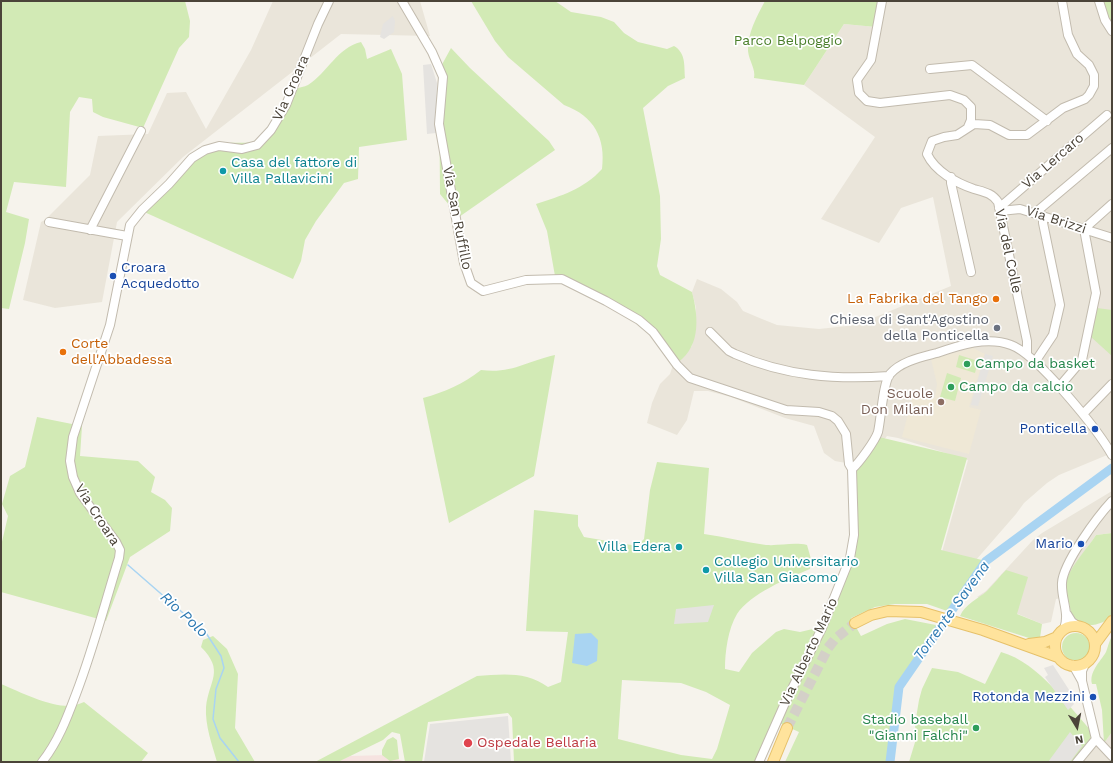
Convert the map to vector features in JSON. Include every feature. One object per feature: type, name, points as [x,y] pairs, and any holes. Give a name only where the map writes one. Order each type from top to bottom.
[{"type":"main road","points":[[855,623],[871,615],[888,611],[908,611],[935,616],[1023,643],[1058,657],[1065,663],[1073,665],[1086,662],[1093,654],[1095,644],[1111,623]]},
{"type":"main road","points":[[1088,631],[1098,629],[1111,623]]},
{"type":"main road","points":[[1023,643],[1039,644],[1057,637],[1064,629],[1078,626],[1088,631],[1095,644]]},
{"type":"main road","points":[[1057,637],[1055,648],[1058,657]]},
{"type":"main road","points":[[772,762],[788,728]]},
{"type":"street","name":"Via Croara","points":[[42,762],[51,751],[63,728],[79,687],[119,558],[120,550],[116,542],[80,493],[73,477],[70,461],[73,436],[110,325],[130,225],[142,210],[169,184],[192,158],[205,150],[219,146],[242,149],[257,145],[271,130],[286,106],[318,24],[329,1]]},
{"type":"street","name":"Via San Ruffillo","points":[[402,1],[432,52],[443,77],[439,124],[464,263],[471,283],[483,291],[526,280],[562,279],[606,301],[639,320],[653,332],[677,365],[690,378],[786,410],[819,412],[832,416],[838,421],[846,434],[849,464],[852,469]]},
{"type":"street","points":[[882,1],[871,60],[857,80],[859,93],[866,101],[880,103],[950,95],[964,100],[971,108],[971,120],[968,127]]},
{"type":"street","name":"Via del Colle","points":[[1027,354],[1028,348],[996,200],[989,193],[973,189],[951,177],[932,164],[927,154],[932,141],[957,135],[974,124],[990,125],[1009,134],[1027,135],[1063,108],[1085,99],[1093,91],[1094,86],[1092,70],[1077,54],[1068,35],[1062,1]]},
{"type":"street","points":[[1099,1],[1105,20],[1112,31]]},
{"type":"street","points":[[930,69],[972,65],[1047,121]]},
{"type":"street","name":"Via Lercaro","points":[[999,209],[1107,115]]},
{"type":"street","points":[[90,230],[141,131]]},
{"type":"street","points":[[1035,213],[1112,148]]},
{"type":"street","points":[[951,177],[951,184],[971,272]]},
{"type":"street","points":[[1059,387],[1082,360],[1096,293],[1084,229],[1112,204]]},
{"type":"street","name":"Via Brizzi","points":[[999,209],[1020,209],[1112,238]]},
{"type":"street","points":[[1035,362],[1053,335],[1060,305],[1043,223],[1043,216]]},
{"type":"street","points":[[49,222],[127,236]]},
{"type":"street","name":"Via del Colle","points":[[1019,349],[1024,329]]},
{"type":"street","points":[[710,332],[735,354],[790,372],[837,378],[889,376],[903,365],[964,344],[1003,343],[1019,349],[1035,362],[1110,445],[1112,455]]},
{"type":"street","points":[[852,469],[877,435],[889,376]]},
{"type":"street","points":[[1083,414],[1112,384]]},
{"type":"street","name":"Via Alberto Mario","points":[[759,762],[785,703],[822,628],[850,558],[854,535],[852,469]]},
{"type":"street","points":[[1064,629],[1066,614],[1062,588],[1064,572],[1081,543],[1112,501]]},
{"type":"street","points":[[1066,614],[1072,622],[1078,626]]},
{"type":"street","points":[[1086,662],[1082,671],[1082,680],[1096,739],[1112,756]]},
{"type":"street","points":[[1073,665],[1082,680]]},
{"type":"street","points":[[1077,762],[1096,739]]},
{"type":"shaded area","points":[[273,1],[420,1],[430,36],[341,34],[183,157],[117,222],[102,302],[55,308],[23,300],[41,222],[45,220],[90,175],[98,136],[148,134],[167,93],[186,92],[206,129],[251,50]]},
{"type":"shaded area","points":[[882,1],[1099,1],[1112,29],[1112,453],[1059,475],[1047,483],[1024,503],[969,568],[940,559],[968,460],[898,438],[887,436],[880,445],[856,462],[846,463],[835,461],[824,453],[814,426],[785,418],[731,397],[708,391],[694,391],[687,420],[677,435],[647,423],[652,403],[660,384],[670,374],[673,365],[692,346],[696,308],[692,292],[697,279],[721,289],[737,302],[743,311],[762,319],[777,325],[819,329],[856,325],[951,286],[933,197],[901,208],[879,243],[821,219],[875,137],[804,85],[844,24],[876,27]]},
{"type":"shaded area","points":[[393,16],[395,21],[394,32],[384,39],[380,37],[383,24]]},
{"type":"shaded area","points":[[431,64],[437,83],[436,133],[427,134],[423,65]]},
{"type":"shaded area","name":"Scuole Don Milani","points":[[973,348],[985,354],[969,407],[981,410],[969,454],[902,437],[913,395],[935,398],[937,384],[931,359]]},
{"type":"shaded area","points":[[985,354],[993,356],[978,406],[971,405]]},
{"type":"shaded area","points":[[1112,491],[1112,533],[1096,535],[1076,564],[1067,579],[1067,597],[1056,599],[1051,622],[1042,624],[977,597],[986,591],[1033,540],[1042,533]]},
{"type":"shaded area","points":[[714,605],[708,622],[674,624],[676,609]]},
{"type":"shaded area","points":[[1053,665],[1073,696],[1070,698],[1074,704],[1068,710],[1045,677],[1048,675],[1044,668]]},
{"type":"shaded area","name":"Ospedale Bellaria","points":[[508,716],[511,762],[424,762],[430,724]]},
{"type":"shaded area","points":[[1070,732],[1082,746],[1070,762],[1048,762]]},
{"type":"shaded area","points":[[1112,732],[1112,762],[1079,762],[1097,737],[1104,743]]},
{"type":"shaded area","points":[[387,755],[405,762],[338,762],[350,756]]},
{"type":"green space","points":[[1,1],[185,1],[190,21],[189,37],[179,48],[143,128],[103,117],[93,112],[92,99],[79,97],[70,112],[66,187],[14,182],[6,212],[29,219],[25,243],[9,309],[1,308]]},
{"type":"green space","points":[[471,1],[555,1],[571,12],[601,17],[614,22],[624,33],[638,42],[667,49],[674,46],[681,52],[684,60],[685,78],[668,86],[643,108],[660,196],[661,239],[657,266],[660,275],[692,292],[696,312],[696,333],[693,343],[689,351],[682,359],[673,365],[645,325],[555,276],[547,231],[536,204],[563,195],[580,187],[602,169],[603,158],[600,138],[596,130],[583,115],[564,105],[508,57],[495,41]]},
{"type":"green space","name":"Parco Belpoggio","points":[[765,1],[882,1],[876,27],[844,24],[804,85],[754,78],[754,71],[748,51],[749,38],[753,25]]},
{"type":"green space","points":[[1099,1],[1112,1],[1112,29]]},
{"type":"green space","points":[[361,42],[365,49],[367,59],[391,49],[402,74],[407,140],[359,147],[358,179],[344,183],[316,221],[305,240],[301,261],[293,279],[142,211],[178,174],[208,151],[226,143],[248,143],[259,140],[268,132],[292,92],[315,80],[345,49]]},
{"type":"green space","points":[[451,48],[470,68],[549,141],[555,150],[459,217],[440,194],[439,70]]},
{"type":"green space","points":[[1097,308],[1112,310],[1112,356],[1091,337]]},
{"type":"green space","points":[[555,355],[534,476],[449,523],[423,398],[454,387],[481,370],[492,371],[511,369]]},
{"type":"green space","name":"Campo da basket","points":[[959,355],[978,361],[975,373],[956,367]]},
{"type":"green space","name":"Campo da calcio","points":[[947,373],[961,378],[955,401],[940,397]]},
{"type":"green space","points":[[37,417],[82,426],[80,456],[138,461],[155,477],[151,492],[165,500],[172,508],[170,531],[130,557],[106,621],[1,592],[1,546],[8,516],[2,504],[10,476],[25,467]]},
{"type":"green space","points":[[879,437],[967,458],[941,550],[986,561],[950,612],[927,604],[895,604],[875,607],[851,618],[861,636],[887,624],[905,619],[941,626],[899,687],[890,762],[785,762],[799,732],[777,722],[759,762],[514,762],[512,718],[508,713],[428,722],[422,762],[405,762],[400,734],[392,732],[383,740],[338,762],[315,762],[477,676],[505,674],[523,676],[532,678],[548,687],[561,682],[568,632],[526,631],[534,510],[578,515],[578,526],[584,537],[637,546],[644,539],[650,490],[657,462],[709,468],[704,534],[766,545],[807,545],[811,559],[810,569],[760,593],[737,614],[731,627],[725,669],[739,672],[752,653],[776,632],[784,629],[800,632],[817,628],[832,605],[854,541],[850,476]],"holes":[[[622,680],[681,683],[706,692],[730,705],[717,749],[712,759],[681,755],[618,739]]]},
{"type":"green space","points":[[1112,533],[1112,616],[1104,622],[1098,624],[1082,624],[1074,618],[1071,612],[1066,592],[1067,579],[1076,562],[1096,535]]},
{"type":"green space","points":[[1006,570],[1028,577],[1017,614],[1042,624],[1040,638],[1029,638],[960,616],[965,608],[987,591]]},
{"type":"green space","points":[[1076,633],[1086,637],[1090,647],[1086,657],[1076,661],[1066,657],[1062,647],[1066,637]]},
{"type":"green space","points":[[213,636],[227,649],[238,674],[235,728],[255,762],[217,762],[209,735],[206,714],[206,707],[214,676],[214,669],[208,655],[201,647],[203,640]]},
{"type":"green space","points":[[1112,636],[1112,732],[1104,743],[1102,710],[1096,684],[1092,684],[1091,680],[1098,663],[1106,652]]},
{"type":"green space","points":[[1001,652],[1029,666],[1041,676],[1065,700],[1097,737],[1079,762],[909,762],[916,739],[915,724],[919,700],[922,689],[932,668],[958,672],[985,684]]},
{"type":"green space","points":[[1,684],[52,704],[71,706],[84,702],[148,753],[141,762],[1,762]]},
{"type":"green space","points":[[393,737],[397,740],[399,759],[390,761],[382,755],[382,750],[387,740]]},
{"type":"water","points":[[591,633],[598,640],[597,661],[587,666],[572,663],[575,634]]},
{"type":"waterway","name":"Torrente Savena","points":[[890,762],[899,687],[986,561],[1112,468]]},
{"type":"waterway","name":"Rio Polo","points":[[128,565],[206,633],[221,656],[224,668],[216,689],[213,719],[220,738],[239,762]]},
{"type":"tunnel","points":[[787,728],[828,648],[835,639],[855,623]]},
{"type":"place","name":"Casa del fattore di Villa Pallavicini","points":[[223,171]]},
{"type":"place","name":"Croara Acquedotto","points":[[113,276]]},
{"type":"place","name":"La Fabrika del Tango","points":[[996,299]]},
{"type":"place","name":"Chiesa di Sant'Agostino della Ponticella","points":[[997,328]]},
{"type":"place","name":"Corte dell'Abbadessa","points":[[63,352]]},
{"type":"place","name":"Campo da basket","points":[[967,364]]},
{"type":"place","name":"Campo da calcio","points":[[951,387]]},
{"type":"place","name":"Scuole Don Milani","points":[[941,402]]},
{"type":"place","name":"Ponticella","points":[[1095,429]]},
{"type":"place","name":"Mario","points":[[1081,544]]},
{"type":"place","name":"Villa Edera","points":[[679,547]]},
{"type":"place","name":"Collegio Universitario Villa San Giacomo","points":[[706,570]]},
{"type":"place","name":"Rotonda Mezzini","points":[[1093,697]]},
{"type":"place","name":"Stadio baseball \"Gianni Falchi\"","points":[[976,728]]},
{"type":"place","name":"Ospedale Bellaria","points":[[468,743]]}]
